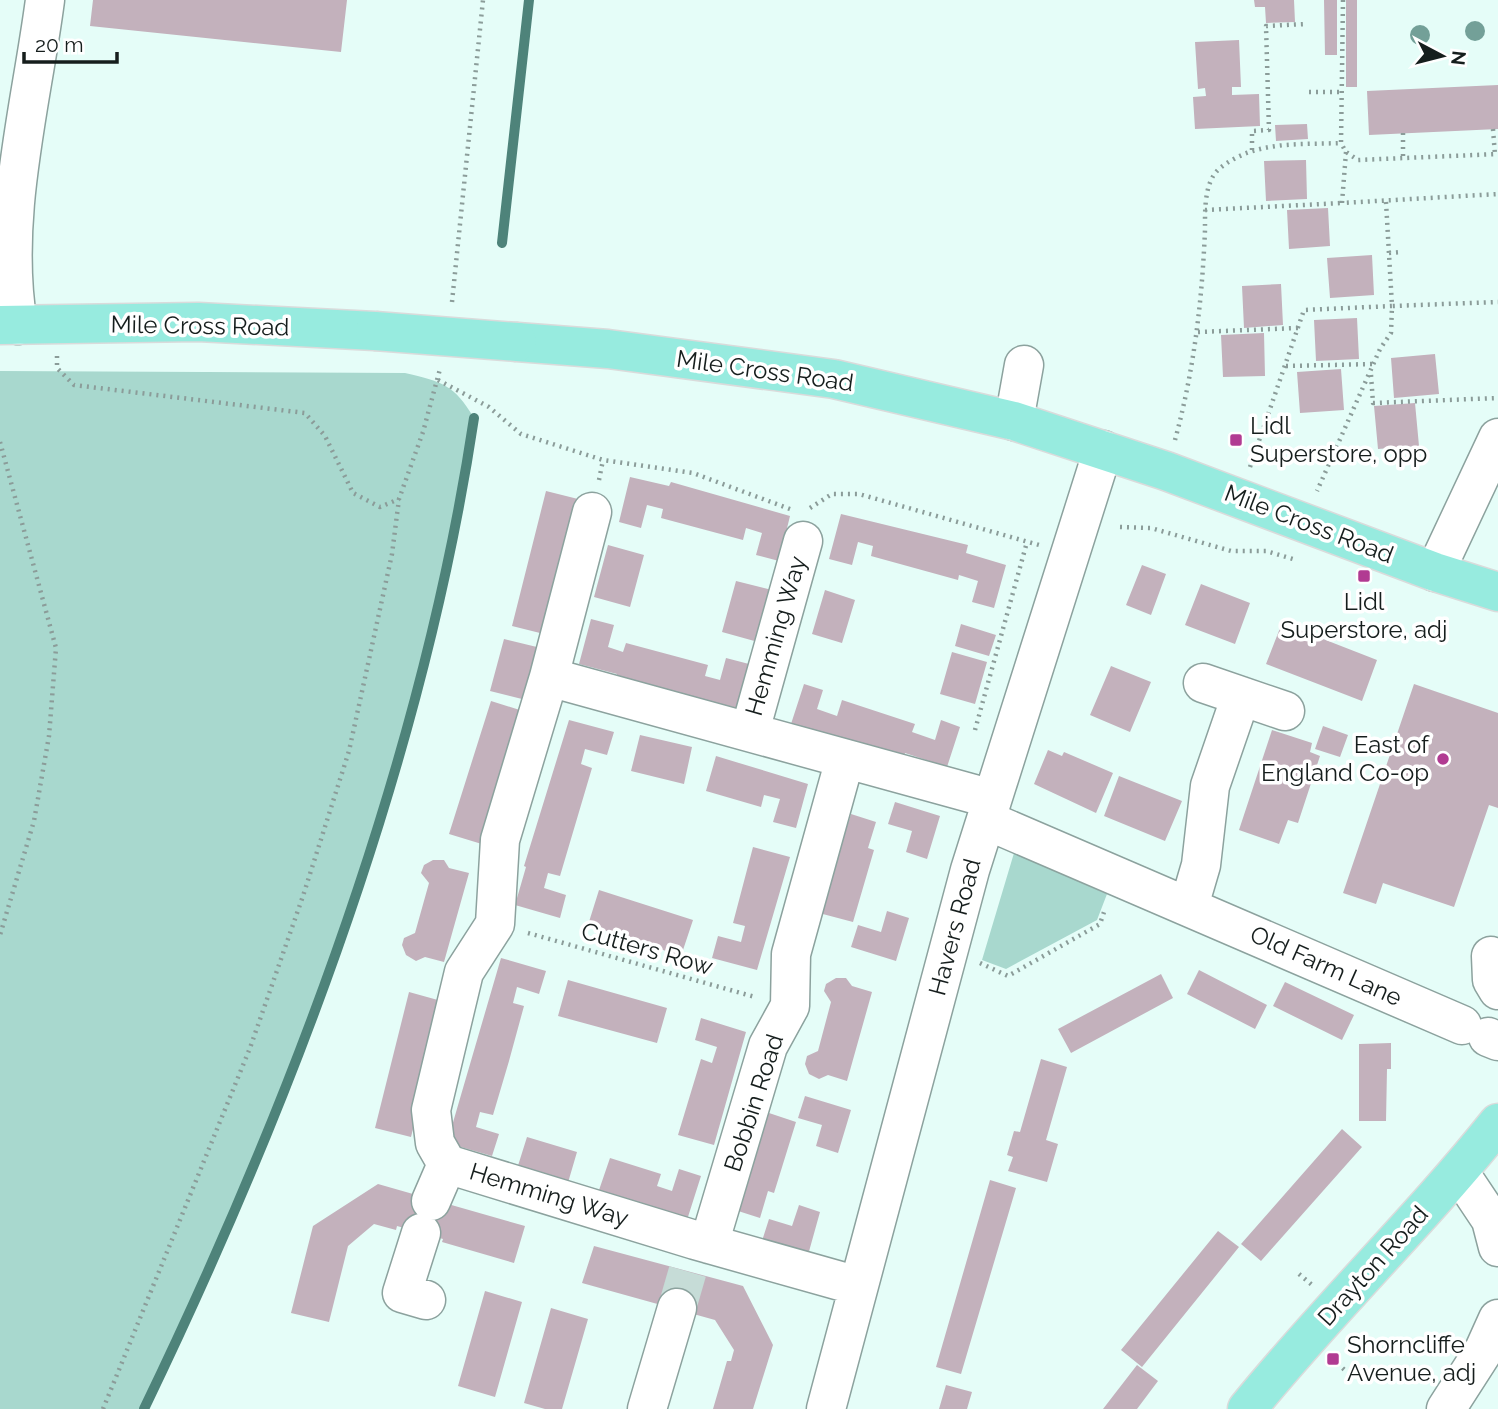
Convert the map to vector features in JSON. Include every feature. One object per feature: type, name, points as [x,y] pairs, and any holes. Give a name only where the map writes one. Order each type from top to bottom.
[{"type":"main road","name":"Mile Cross Road","points":[[9,325],[198,323],[374,331],[607,349],[834,379],[1014,421],[1166,471],[1435,572],[1498,592]]},
{"type":"main road","name":"Drayton Road","points":[[1247,1409],[1307,1338],[1459,1172],[1498,1123]]},
{"type":"street","points":[[9,325],[16,203],[45,0]]},
{"type":"street","points":[[1014,421],[1024,365]]},
{"type":"street","points":[[1435,572],[1498,438]]},
{"type":"street","name":"Havers Road","points":[[826,1409],[989,809],[1102,450]]},
{"type":"street","name":"Hemming Way","points":[[592,512],[550,677],[500,840],[495,924],[464,972],[431,1111],[435,1143],[447,1164],[697,1252],[858,1286]]},
{"type":"street","name":"Hemming Way","points":[[750,731],[803,541]]},
{"type":"street","name":"Hemming Way","points":[[550,677],[845,759],[989,809]]},
{"type":"street","points":[[1203,683],[1285,712]]},
{"type":"street","points":[[1189,906],[1201,865],[1210,786],[1241,696]]},
{"type":"street","name":"Bobbin Road","points":[[697,1252],[768,1046],[790,1006],[791,954],[845,759]]},
{"type":"street","name":"Old Farm Lane","points":[[989,809],[1118,875],[1483,1034]]},
{"type":"street","points":[[426,1300],[402,1293],[426,1217],[447,1164]]},
{"type":"street","points":[[1459,1172],[1491,1220],[1498,1247]]},
{"type":"street","points":[[647,1409],[677,1308]]},
{"type":"street","points":[[1446,1409],[1484,1350],[1498,1319]]},
{"type":"path","points":[[450,315],[483,0]]},
{"type":"path","points":[[1343,0],[1341,143],[1346,152],[1358,160],[1496,155],[1493,129]]},
{"type":"path","points":[[1252,150],[1252,131],[1269,130],[1266,26],[1306,24]]},
{"type":"path","points":[[1308,92],[1342,92]]},
{"type":"path","points":[[1403,134],[1403,158]]},
{"type":"path","points":[[1166,471],[1198,332],[1205,199],[1216,171],[1252,150],[1341,143]]},
{"type":"path","points":[[1342,203],[1346,152]]},
{"type":"path","points":[[1205,210],[1498,194]]},
{"type":"path","points":[[1304,521],[1374,364],[1391,333],[1386,202]]},
{"type":"path","points":[[1389,253],[1401,252]]},
{"type":"path","points":[[1238,497],[1304,310],[1498,302]]},
{"type":"path","points":[[56,324],[57,368],[74,384],[306,413],[325,436],[353,493],[380,507],[399,499]]},
{"type":"path","points":[[1198,332],[1298,328]]},
{"type":"path","points":[[1286,366],[1374,364]]},
{"type":"path","points":[[103,1409],[250,1048],[303,896],[349,751],[392,554],[399,499],[440,367]]},
{"type":"path","points":[[1371,371],[1373,404],[1498,398]]},
{"type":"path","points":[[438,380],[489,407],[521,434],[603,460],[693,473],[803,514],[832,494],[859,494],[1069,552]]},
{"type":"path","points":[[0,442],[56,648],[49,736],[34,821],[0,935]]},
{"type":"path","points":[[1120,527],[1151,528],[1231,551],[1266,551],[1299,560]]},
{"type":"path","points":[[973,737],[1027,542]]},
{"type":"path","points":[[978,962],[1008,976],[1100,924],[1118,875]]},
{"type":"path","name":"Cutters Row","points":[[495,924],[790,1006]]},
{"type":"green space","points":[[0,371],[405,373],[446,386],[460,398],[474,418],[451,546],[422,673],[346,925],[251,1172],[144,1409],[0,1409]]},
{"type":"green space","points":[[1014,853],[1107,894],[1097,920],[1006,969],[982,960]]},
{"type":"building","points":[[93,0],[347,0],[341,52],[90,26]]},
{"type":"building","points":[[1254,0],[1294,0],[1295,22],[1266,23],[1265,7],[1255,7]]},
{"type":"building","points":[[1324,0],[1337,0],[1337,55],[1325,55]]},
{"type":"building","points":[[1346,0],[1357,0],[1357,87],[1346,87]]},
{"type":"building","points":[[1239,40],[1241,87],[1232,87],[1232,95],[1259,94],[1260,126],[1195,129],[1193,97],[1206,96],[1205,88],[1198,89],[1195,42]]},
{"type":"building","points":[[1498,85],[1498,129],[1369,135],[1367,91]]},
{"type":"building","points":[[1307,124],[1308,139],[1276,141],[1275,125]]},
{"type":"building","points":[[1306,160],[1307,199],[1266,201],[1264,161]]},
{"type":"building","points":[[1328,208],[1330,246],[1289,249],[1287,210]]},
{"type":"building","points":[[1372,255],[1374,295],[1330,298],[1327,258]]},
{"type":"building","points":[[1281,284],[1283,325],[1244,328],[1242,286]]},
{"type":"building","points":[[1357,318],[1359,359],[1316,361],[1314,320]]},
{"type":"building","points":[[1264,333],[1265,376],[1223,377],[1221,335]]},
{"type":"building","points":[[1435,354],[1439,394],[1394,398],[1391,358]]},
{"type":"building","points":[[1341,369],[1344,410],[1300,413],[1297,372]]},
{"type":"building","points":[[1415,403],[1419,446],[1378,449],[1374,406]]},
{"type":"building","points":[[630,477],[669,486],[671,482],[790,516],[779,561],[756,555],[762,533],[746,528],[743,540],[661,518],[663,509],[647,505],[641,528],[619,522]]},
{"type":"building","points":[[546,491],[582,500],[548,635],[512,626]]},
{"type":"building","points":[[841,514],[968,545],[966,553],[1006,565],[994,608],[972,602],[978,581],[959,575],[958,580],[871,556],[873,546],[858,542],[852,565],[829,559]]},
{"type":"building","points":[[608,545],[644,555],[630,607],[594,597]]},
{"type":"building","points":[[1142,565],[1166,574],[1151,615],[1126,605]]},
{"type":"building","points":[[736,581],[772,590],[758,642],[722,632]]},
{"type":"building","points":[[1201,584],[1250,603],[1235,644],[1185,625]]},
{"type":"building","points":[[825,590],[855,600],[842,643],[812,634]]},
{"type":"building","points":[[591,619],[614,625],[608,647],[623,652],[626,643],[708,665],[705,676],[720,680],[726,658],[749,664],[737,708],[616,679],[617,674],[579,664]]},
{"type":"building","points":[[1282,623],[1377,660],[1362,701],[1266,664]]},
{"type":"building","points":[[961,624],[996,635],[989,656],[955,646]]},
{"type":"building","points":[[504,639],[541,648],[526,700],[490,691]]},
{"type":"building","points":[[952,652],[987,662],[975,704],[940,694]]},
{"type":"building","points":[[1111,666],[1151,682],[1130,732],[1090,715]]},
{"type":"building","points":[[804,684],[823,690],[817,709],[837,716],[842,700],[915,724],[912,732],[935,740],[941,720],[960,727],[947,767],[905,753],[904,758],[791,724]]},
{"type":"building","name":"East of England Co-op","points":[[1414,684],[1498,713],[1498,808],[1489,805],[1454,907],[1383,883],[1376,904],[1343,893]]},
{"type":"building","points":[[491,701],[526,712],[485,845],[449,834]]},
{"type":"building","points":[[569,720],[614,732],[607,755],[585,749],[581,764],[592,768],[560,876],[548,873],[544,888],[566,895],[560,918],[515,905],[526,867],[524,866]]},
{"type":"building","points":[[1323,726],[1348,735],[1340,757],[1315,749]]},
{"type":"building","points":[[1272,730],[1312,743],[1310,752],[1320,756],[1298,823],[1288,820],[1279,844],[1239,830]]},
{"type":"building","points":[[640,735],[692,747],[684,784],[631,771]]},
{"type":"building","points":[[1048,750],[1062,756],[1064,752],[1113,773],[1096,813],[1034,784]]},
{"type":"building","points":[[716,756],[808,784],[796,828],[773,822],[780,799],[764,795],[761,807],[706,791]]},
{"type":"building","points":[[1119,776],[1182,801],[1165,841],[1104,816]]},
{"type":"building","points":[[895,802],[940,816],[927,859],[906,852],[912,831],[888,824]]},
{"type":"building","points":[[851,814],[876,822],[868,848],[874,850],[853,922],[819,913]]},
{"type":"building","points":[[753,847],[790,857],[757,970],[712,958],[718,936],[741,942],[745,926],[733,923]]},
{"type":"building","points":[[433,860],[444,860],[449,868],[469,873],[444,962],[425,957],[416,961],[406,955],[402,945],[404,938],[415,933],[429,883],[421,873],[424,865]]},
{"type":"building","points":[[599,890],[693,920],[681,956],[588,925]]},
{"type":"building","points":[[887,911],[909,918],[896,961],[851,947],[858,925],[881,932]]},
{"type":"building","points":[[501,958],[546,971],[539,994],[517,987],[513,1003],[524,1006],[509,1061],[493,1115],[480,1112],[476,1127],[499,1134],[492,1156],[447,1143]]},
{"type":"building","points":[[1199,970],[1267,1005],[1255,1029],[1187,994]]},
{"type":"building","points":[[1161,974],[1173,998],[1071,1053],[1058,1029]]},
{"type":"building","points":[[836,978],[846,978],[852,986],[872,992],[847,1081],[828,1075],[819,1079],[809,1074],[805,1064],[807,1056],[818,1051],[831,1002],[824,991],[826,984]]},
{"type":"building","points":[[568,980],[667,1008],[657,1043],[558,1016]]},
{"type":"building","points":[[1285,982],[1354,1015],[1342,1040],[1273,1006]]},
{"type":"building","points":[[409,992],[445,1002],[411,1137],[375,1128]]},
{"type":"building","points":[[701,1018],[746,1032],[714,1145],[678,1135],[701,1059],[712,1063],[717,1047],[695,1040]]},
{"type":"building","points":[[1391,1043],[1391,1069],[1387,1069],[1386,1121],[1359,1121],[1359,1044]]},
{"type":"building","points":[[1041,1059],[1067,1067],[1046,1140],[1058,1144],[1047,1182],[1008,1171],[1013,1157],[1007,1155],[1014,1131],[1020,1132]]},
{"type":"building","points":[[805,1096],[851,1110],[838,1153],[816,1146],[822,1125],[798,1118]]},
{"type":"building","points":[[763,1111],[796,1122],[774,1193],[768,1191],[760,1218],[735,1210]]},
{"type":"building","points":[[1342,1129],[1362,1147],[1261,1261],[1241,1244]]},
{"type":"building","points":[[527,1137],[577,1152],[567,1186],[516,1172]]},
{"type":"building","points":[[610,1158],[661,1174],[657,1186],[672,1191],[679,1169],[701,1176],[687,1220],[598,1193]]},
{"type":"building","points":[[990,1180],[1016,1188],[961,1374],[936,1367]]},
{"type":"building","points":[[378,1184],[525,1226],[514,1263],[397,1226],[396,1230],[374,1224],[348,1246],[329,1322],[291,1313],[313,1226]]},
{"type":"building","points":[[799,1205],[820,1212],[808,1255],[762,1241],[769,1219],[792,1226]]},
{"type":"building","points":[[1218,1231],[1239,1247],[1142,1367],[1121,1350]]},
{"type":"building","points":[[594,1246],[743,1286],[773,1345],[753,1409],[713,1409],[727,1361],[731,1361],[734,1350],[715,1320],[582,1283]]},
{"type":"building","points":[[485,1291],[522,1302],[495,1397],[458,1386]]},
{"type":"building","points":[[551,1308],[588,1319],[562,1409],[545,1409],[524,1403]]},
{"type":"building","points":[[1137,1365],[1158,1381],[1137,1409],[1103,1409]]},
{"type":"building","points":[[946,1385],[972,1392],[967,1409],[939,1409]]},
{"type":"waterway","points":[[502,243],[529,0]]},
{"type":"waterway","points":[[144,1409],[251,1172],[346,925],[422,673],[451,546],[474,418]]},
{"type":"tunnel","points":[[677,1308],[688,1270]]},
{"type":"place","name":"Lidl Superstore, opp","points":[[1236,440]]},
{"type":"place","name":"Lidl Superstore, adj","points":[[1364,576]]},
{"type":"place","name":"East of England Co-op","points":[[1443,759]]},
{"type":"place","name":"Shorncliffe Avenue, adj","points":[[1333,1359]]}]
